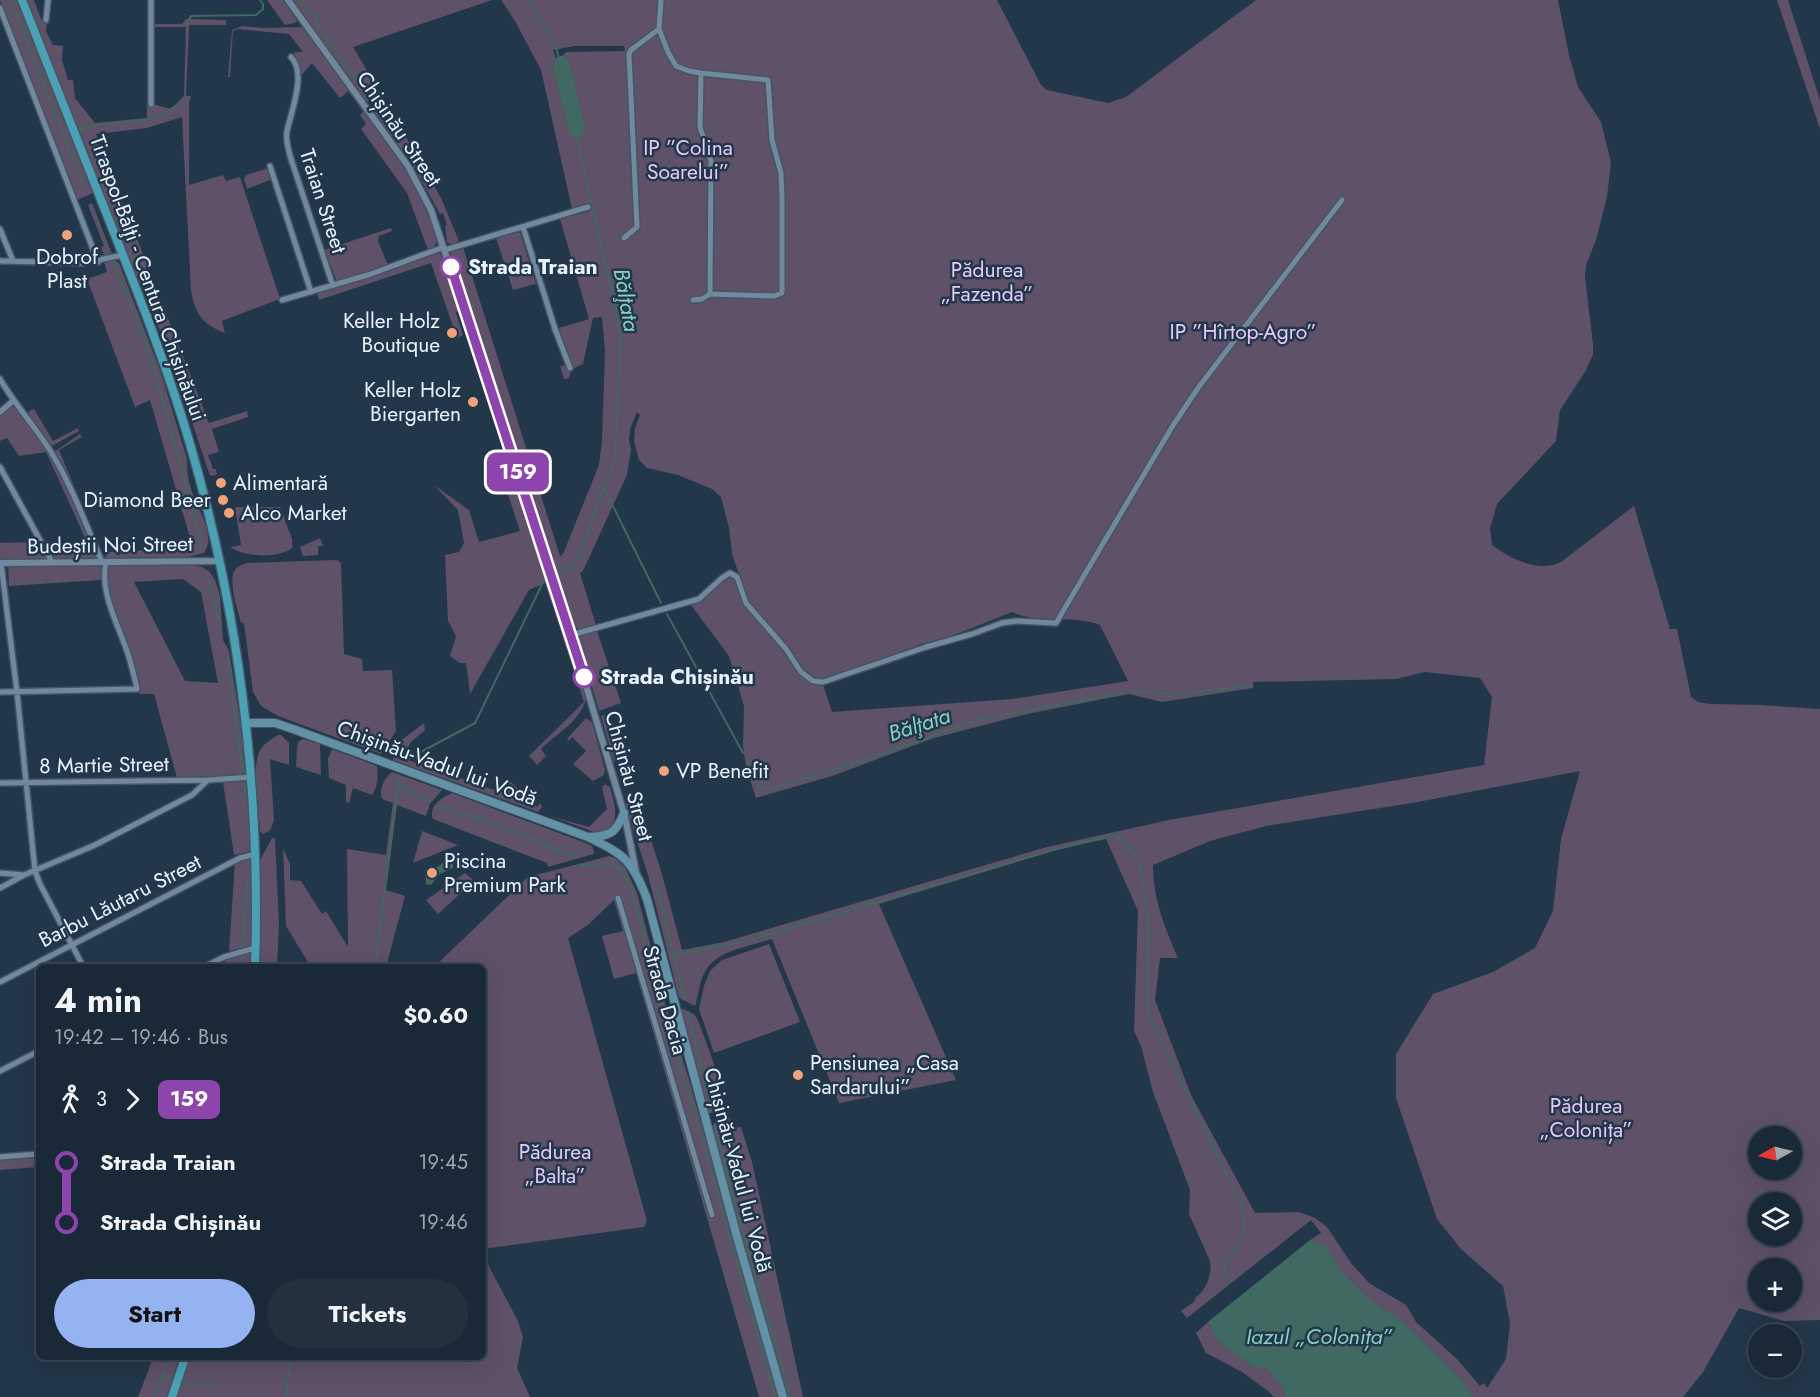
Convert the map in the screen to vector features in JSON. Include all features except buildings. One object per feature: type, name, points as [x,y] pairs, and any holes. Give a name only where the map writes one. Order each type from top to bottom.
[{"type":"highway","name":"Tiraspol-Bălţi - Centura Chișinăului","points":[[22,0],[163,358],[200,480],[237,650],[247,723],[256,854],[255,964]]},
{"type":"highway","points":[[172,1397],[183,1360]]},
{"type":"main road","name":"Chișinău-Vadul lui Vodă","points":[[247,723],[275,723],[293,729],[588,837],[623,855],[636,874],[647,899],[737,1237],[783,1397]]},
{"type":"main road","points":[[588,837],[600,837],[612,833],[619,825],[624,813]]},
{"type":"street","points":[[46,20],[48,0]]},
{"type":"street","points":[[151,0],[151,104]]},
{"type":"street","name":"Chișinău Street","points":[[288,0],[408,166],[431,210],[572,635],[624,813],[636,874]]},
{"type":"street","points":[[661,0],[659,29],[676,66],[700,73],[768,80],[772,140],[781,173],[782,293],[774,296],[710,294],[702,299],[693,300]]},
{"type":"street","points":[[0,8],[98,262]]},
{"type":"street","points":[[624,238],[637,227],[629,54],[659,29]]},
{"type":"street","name":"Traian Street","points":[[291,57],[295,62],[297,77],[296,104],[287,138],[291,159],[333,286]]},
{"type":"street","points":[[700,73],[700,127],[711,161],[710,294]]},
{"type":"street","name":"Traian Street","points":[[270,166],[311,292]]},
{"type":"street","points":[[572,635],[699,599],[730,573],[737,577],[746,603],[786,649],[801,672],[813,681],[823,682],[1002,623],[1016,621],[1056,623],[1172,427],[1198,388],[1342,200]]},
{"type":"street","name":"Traian Street","points":[[282,300],[333,286],[445,248],[588,207]]},
{"type":"street","points":[[523,227],[555,329],[570,368]]},
{"type":"street","points":[[0,230],[13,261]]},
{"type":"street","points":[[0,261],[67,264],[98,262],[123,255]]},
{"type":"street","points":[[0,379],[64,474],[104,562],[105,589],[129,657],[137,689],[0,692]]},
{"type":"street","points":[[0,412],[13,401]]},
{"type":"street","points":[[0,467],[52,562]]},
{"type":"street","name":"Budeștii Noi Street","points":[[0,563],[219,561]]},
{"type":"street","points":[[0,563],[17,692],[35,871],[82,964]]},
{"type":"street","name":"8 Martie Street","points":[[0,783],[208,780],[252,777]]},
{"type":"street","points":[[0,888],[95,844],[192,795],[208,780]]},
{"type":"street","name":"Barbu Lăutaru Street","points":[[0,981],[240,858],[256,854]]},
{"type":"street","points":[[0,873],[24,875]]},
{"type":"street","name":"Strada Dacia","points":[[618,898],[712,1215]]},
{"type":"street","points":[[210,964],[224,957],[255,948]]},
{"type":"street","points":[[0,1071],[36,1053]]},
{"type":"street","points":[[0,1157],[36,1154]]},
{"type":"green space","points":[[0,0],[18,0],[93,193],[77,200]]},
{"type":"green space","points":[[26,0],[34,0],[41,19],[47,23],[46,31],[53,45],[63,46],[62,60],[68,80],[73,80],[75,98],[95,123],[147,118],[147,99],[156,105],[171,109],[184,96],[186,27],[154,27],[154,24],[182,24],[186,19],[226,20],[226,25],[189,25],[186,96],[191,96],[189,102],[189,185],[223,175],[226,181],[240,177],[280,299],[222,321],[225,333],[201,318],[191,291],[182,117],[147,128],[96,134],[209,423],[247,411],[248,417],[212,429],[219,452],[208,455],[217,475],[210,476],[165,342],[129,260]]},
{"type":"green space","points":[[267,0],[283,0],[297,21],[285,25]]},
{"type":"green space","points":[[292,0],[492,0],[353,47],[382,96],[370,102],[365,100]]},
{"type":"green space","points":[[501,0],[997,0],[1041,85],[1047,90],[1108,103],[1126,97],[1256,0],[1558,0],[1578,87],[1601,122],[1611,162],[1607,197],[1596,240],[1586,265],[1585,277],[1593,355],[1585,372],[1560,410],[1556,441],[1497,504],[1490,529],[1492,545],[1525,563],[1552,565],[1561,562],[1634,506],[1670,629],[1677,629],[1691,697],[1698,702],[1710,704],[1820,709],[1820,1320],[1784,1321],[1753,1312],[1802,1312],[1802,1258],[1748,1258],[1748,1311],[1739,1308],[1703,1372],[1683,1397],[1454,1397],[1356,1313],[1310,1240],[1321,1233],[1311,1220],[1187,1318],[1181,1311],[1194,1302],[1206,1286],[1210,1261],[1189,1214],[1190,1190],[1153,1092],[1141,1046],[1134,1031],[1138,911],[1106,839],[1060,849],[879,904],[956,1080],[839,1103],[772,939],[727,953],[711,963],[702,979],[695,1006],[679,998],[648,875],[625,804],[638,800],[662,874],[682,950],[724,942],[1047,847],[1169,820],[1484,765],[1492,697],[1480,678],[1425,672],[1396,679],[1253,682],[1253,688],[1162,702],[1129,694],[1027,714],[934,738],[832,776],[756,798],[746,767],[743,746],[744,706],[729,656],[691,605],[700,602],[729,577],[733,577],[754,616],[802,670],[776,633],[748,601],[732,554],[729,528],[721,497],[712,489],[678,475],[647,468],[639,460],[634,441],[635,428],[640,415],[637,412],[630,429],[631,450],[627,475],[583,571],[580,573],[596,625],[579,629],[572,627],[450,252],[463,247],[560,556],[563,554],[599,465],[605,351],[602,317],[593,318],[583,364],[572,369],[569,378],[564,379],[560,366],[566,365],[572,368],[559,328],[589,319],[560,219],[590,211],[588,204],[572,209],[541,70]],"holes":[[[574,46],[624,46],[625,51],[566,52],[563,55],[569,59],[553,66],[556,58],[553,50]],[[1012,612],[1033,618],[1079,620],[1100,625],[1128,681],[1012,699],[832,712],[823,685],[813,682],[802,670],[812,678],[825,679],[860,668]],[[1580,771],[1561,839],[1553,911],[1535,948],[1493,972],[1433,994],[1396,1054],[1396,1098],[1437,1219],[1461,1249],[1503,1286],[1510,1323],[1506,1359],[1487,1388],[1484,1383],[1480,1386],[1457,1359],[1416,1322],[1406,1305],[1369,1283],[1351,1263],[1327,1227],[1315,1218],[1299,1212],[1255,1213],[1191,1095],[1155,1000],[1160,958],[1178,958],[1157,901],[1153,865],[1210,841],[1266,826],[1412,803]]]},
{"type":"green space","points":[[1777,0],[1788,0],[1820,100],[1820,129]]},
{"type":"green space","points":[[242,26],[303,27],[350,90],[340,98],[312,63],[300,77],[294,52],[303,52],[289,34],[237,29],[233,31],[230,77],[228,77],[232,30]]},
{"type":"green space","points":[[385,101],[441,198],[459,241],[452,245],[447,242],[445,226],[447,225],[443,213],[440,214],[415,169],[373,110],[374,106]]},
{"type":"green space","points":[[364,111],[396,156],[422,200],[436,235],[437,241],[434,248],[428,250],[407,193],[361,129],[366,124],[360,115]]},
{"type":"green space","points":[[266,169],[270,171],[273,179],[247,189],[244,179],[246,175]]},
{"type":"green space","points":[[92,203],[112,254],[104,255],[101,247],[104,246],[88,205]]},
{"type":"green space","points":[[391,228],[392,231],[379,236],[378,241],[390,265],[337,282],[324,250]]},
{"type":"green space","points":[[520,232],[536,284],[513,290],[496,238]]},
{"type":"green space","points":[[437,252],[443,256],[460,309],[456,313],[463,335],[457,338],[431,263],[319,300],[317,293]]},
{"type":"green space","points":[[114,260],[119,263],[161,373],[187,459],[191,489],[207,530],[207,546],[204,553],[188,557],[105,558],[108,552],[188,548],[191,541],[150,400],[135,407],[87,279],[107,272],[104,262]]},
{"type":"green space","points":[[12,404],[48,450],[62,475],[98,558],[55,559],[46,542],[87,542],[46,452],[19,456],[7,438],[0,441],[0,415]]},
{"type":"green space","points":[[34,409],[53,441],[78,428],[79,431],[50,447],[27,417],[29,411]]},
{"type":"green space","points":[[80,434],[82,437],[59,450],[100,549],[54,452]]},
{"type":"green space","points":[[510,461],[586,699],[573,721],[541,749],[546,756],[537,765],[529,756],[584,702],[545,583],[529,590],[470,694],[466,663],[460,663],[450,656],[456,636],[448,621],[445,555],[459,552],[464,543],[458,510],[434,485],[469,510],[479,542],[520,531],[498,464]]},
{"type":"green space","points":[[235,507],[280,507],[292,539],[292,548],[278,554],[252,555],[230,547],[241,545]]},
{"type":"green space","points":[[320,538],[323,546],[318,546],[318,555],[303,556],[300,547]]},
{"type":"green space","points":[[37,542],[46,559],[0,560],[0,543]]},
{"type":"green space","points":[[337,560],[341,563],[344,654],[362,659],[363,671],[392,670],[396,731],[381,754],[278,716],[261,706],[253,692],[244,623],[241,623],[232,585],[234,571],[247,563]]},
{"type":"green space","points":[[187,564],[209,571],[215,580],[220,596],[223,640],[229,651],[249,775],[177,778],[154,694],[140,694],[131,657],[108,589],[107,572],[110,565]],"holes":[[[183,579],[201,592],[218,683],[185,681],[134,582]]]},
{"type":"green space","points":[[101,565],[101,580],[9,586],[8,566]]},
{"type":"green space","points":[[597,631],[621,703],[599,711],[578,640],[580,636]]},
{"type":"green space","points":[[606,715],[619,760],[614,762],[601,716]]},
{"type":"green space","points":[[586,718],[592,722],[605,770],[604,775],[593,781],[573,764],[586,751],[572,737],[569,741],[567,739]]},
{"type":"green space","points":[[424,723],[425,730],[411,742],[402,758],[494,790],[507,778],[537,807],[540,803],[542,807],[538,812],[393,760],[395,745]]},
{"type":"green space","points":[[278,735],[289,743],[289,765],[270,759],[274,820],[270,831],[263,834],[260,831],[256,763],[261,748]]},
{"type":"green space","points":[[303,739],[320,744],[321,775],[296,767],[297,747],[299,741]]},
{"type":"green space","points":[[332,749],[377,766],[377,781],[372,795],[353,788],[349,803],[346,802],[346,785],[329,778],[328,759]]},
{"type":"green space","points":[[392,772],[442,790],[430,804],[426,816],[397,805],[386,890],[405,896],[387,964],[309,964],[286,926],[283,848],[290,864],[290,880],[301,881],[322,914],[326,911],[348,947],[347,849],[386,855],[393,803],[382,799],[381,791]]},
{"type":"green space","points":[[249,780],[253,850],[234,855],[223,782]]},
{"type":"green space","points":[[605,784],[610,787],[615,809],[614,820],[609,830],[601,833],[594,832],[550,816],[589,827],[607,809],[602,787]]},
{"type":"green space","points":[[452,793],[586,843],[592,846],[594,854],[548,867],[547,863],[433,819],[434,806]]},
{"type":"green space","points":[[422,831],[458,845],[413,863]]},
{"type":"green space","points":[[272,838],[275,838],[279,925],[277,964],[258,964],[259,862]]},
{"type":"green space","name":"Pădurea „Balta”","points":[[609,856],[625,867],[637,893],[666,1006],[779,1397],[759,1397],[636,973],[614,979],[602,936],[623,931],[614,900],[588,925],[568,938],[647,1221],[644,1227],[486,1249],[486,964],[437,964],[528,877]]},
{"type":"green space","points":[[253,857],[252,946],[229,951],[235,862]]},
{"type":"green space","points":[[465,873],[474,881],[438,914],[426,900]]},
{"type":"green space","points":[[769,944],[800,1022],[714,1053],[699,1009],[710,971],[722,960]]},
{"type":"green space","points":[[251,953],[250,964],[225,964],[225,960]]},
{"type":"green space","points":[[681,1008],[694,1014],[698,1020],[719,1082],[721,1101],[714,1112],[707,1114]]},
{"type":"green space","points":[[722,1109],[727,1112],[733,1128],[741,1127],[752,1162],[803,1397],[787,1397],[734,1213],[711,1129]]},
{"type":"green space","points":[[36,1157],[36,1167],[0,1170],[0,1159]]},
{"type":"green space","points":[[486,1261],[518,1321],[523,1337],[517,1368],[530,1397],[176,1397],[188,1360],[486,1360]]},
{"type":"green space","points":[[1209,1321],[1229,1342],[1308,1397],[1274,1397],[1242,1372],[1206,1353],[1196,1333]]},
{"type":"green space","points":[[152,1360],[178,1360],[167,1397],[138,1397]]},
{"type":"water","points":[[563,55],[569,59],[585,129],[581,136],[574,138],[569,133],[553,66],[556,58]]},
{"type":"water","name":"Piscina Premium Park","points":[[446,860],[453,861],[453,868],[440,874],[431,885],[426,884],[425,870],[430,866],[438,867]]},
{"type":"water","name":"Iazul „Colonița”","points":[[1310,1240],[1326,1246],[1342,1273],[1372,1302],[1399,1318],[1461,1379],[1472,1397],[1286,1397],[1281,1385],[1266,1368],[1250,1367],[1248,1361],[1223,1345],[1214,1334],[1209,1321]]},
{"type":"waterway","points":[[11,0],[83,185]]},
{"type":"waterway","points":[[188,22],[191,16],[256,15],[263,9],[260,0]]},
{"type":"waterway","points":[[299,0],[306,9],[315,14],[319,27],[370,98]]},
{"type":"waterway","name":"Bălţata","points":[[529,0],[556,47],[559,59]]},
{"type":"waterway","points":[[80,129],[146,120],[159,116],[184,99]]},
{"type":"waterway","name":"Bălţata","points":[[559,572],[576,563],[615,458],[621,333],[576,135]]},
{"type":"waterway","points":[[114,263],[156,375],[201,547]]},
{"type":"waterway","name":"Bălţata","points":[[604,488],[661,603]]},
{"type":"waterway","points":[[406,760],[475,723],[546,576]]},
{"type":"waterway","points":[[209,581],[219,618]]},
{"type":"waterway","name":"Bălţata","points":[[667,614],[743,753]]},
{"type":"waterway","points":[[227,657],[243,773]]},
{"type":"waterway","name":"Bălţata","points":[[1130,691],[1176,694],[1250,686]]},
{"type":"waterway","name":"Bălţata","points":[[747,762],[759,788],[772,789],[870,758],[977,720],[1121,693]]},
{"type":"waterway","points":[[376,964],[399,777]]},
{"type":"waterway","points":[[244,784],[245,798]]},
{"type":"waterway","points":[[399,786],[429,801]]},
{"type":"waterway","points":[[438,805],[516,832],[575,858]]},
{"type":"waterway","points":[[673,955],[743,942],[1053,850],[1114,835],[1122,840],[1139,861]]},
{"type":"waterway","points":[[579,865],[611,864],[619,869],[632,893],[651,967]]},
{"type":"waterway","points":[[1140,866],[1149,925],[1147,996],[1149,1016],[1241,1203],[1244,1222],[1243,1237],[1227,1261],[1224,1271],[1230,1282]]},
{"type":"waterway","points":[[242,947],[248,878]]},
{"type":"waterway","points":[[657,888],[685,1000]]},
{"type":"waterway","points":[[240,964],[241,957]]},
{"type":"waterway","points":[[654,978],[775,1397]]},
{"type":"waterway","points":[[688,1012],[712,1111]]},
{"type":"waterway","points":[[715,1126],[736,1208],[791,1397]]},
{"type":"waterway","points":[[154,1397],[168,1360]]},
{"type":"waterway","points":[[286,1397],[290,1360]]},
{"type":"waterway","points":[[163,1376],[171,1378]]},
{"type":"waterway","points":[[183,1382],[192,1385],[216,1386]]},
{"type":"bus line","name":"159","points":[[451,267],[584,677]]},
{"type":"place","name":"Dobrof Plast","points":[[67,235]]},
{"type":"place","name":"Strada Traian","points":[[451,267]]},
{"type":"place","name":"Keller Holz Boutique","points":[[452,333]]},
{"type":"place","name":"Keller Holz Biergarten","points":[[473,402]]},
{"type":"place","name":"Alimentară","points":[[221,483]]},
{"type":"place","name":"Diamond Beer","points":[[223,500]]},
{"type":"place","name":"Alco Market","points":[[229,513]]},
{"type":"place","name":"Strada Chișinău","points":[[584,677]]},
{"type":"place","name":"VP Benefit","points":[[664,771]]},
{"type":"place","name":"Piscina Premium Park","points":[[432,873]]},
{"type":"place","name":"Pensiunea „Casa Sardarului”","points":[[798,1075]]},
{"type":"park label","name":"IP ”Colina Soarelui”","points":[[688,160]]},
{"type":"park label","name":"Pădurea „Fazenda”","points":[[987,282]]},
{"type":"park label","name":"IP ”Hîrtop-Agro”","points":[[1243,332]]},
{"type":"park label","name":"Pădurea „Colonița”","points":[[1586,1118]]}]
